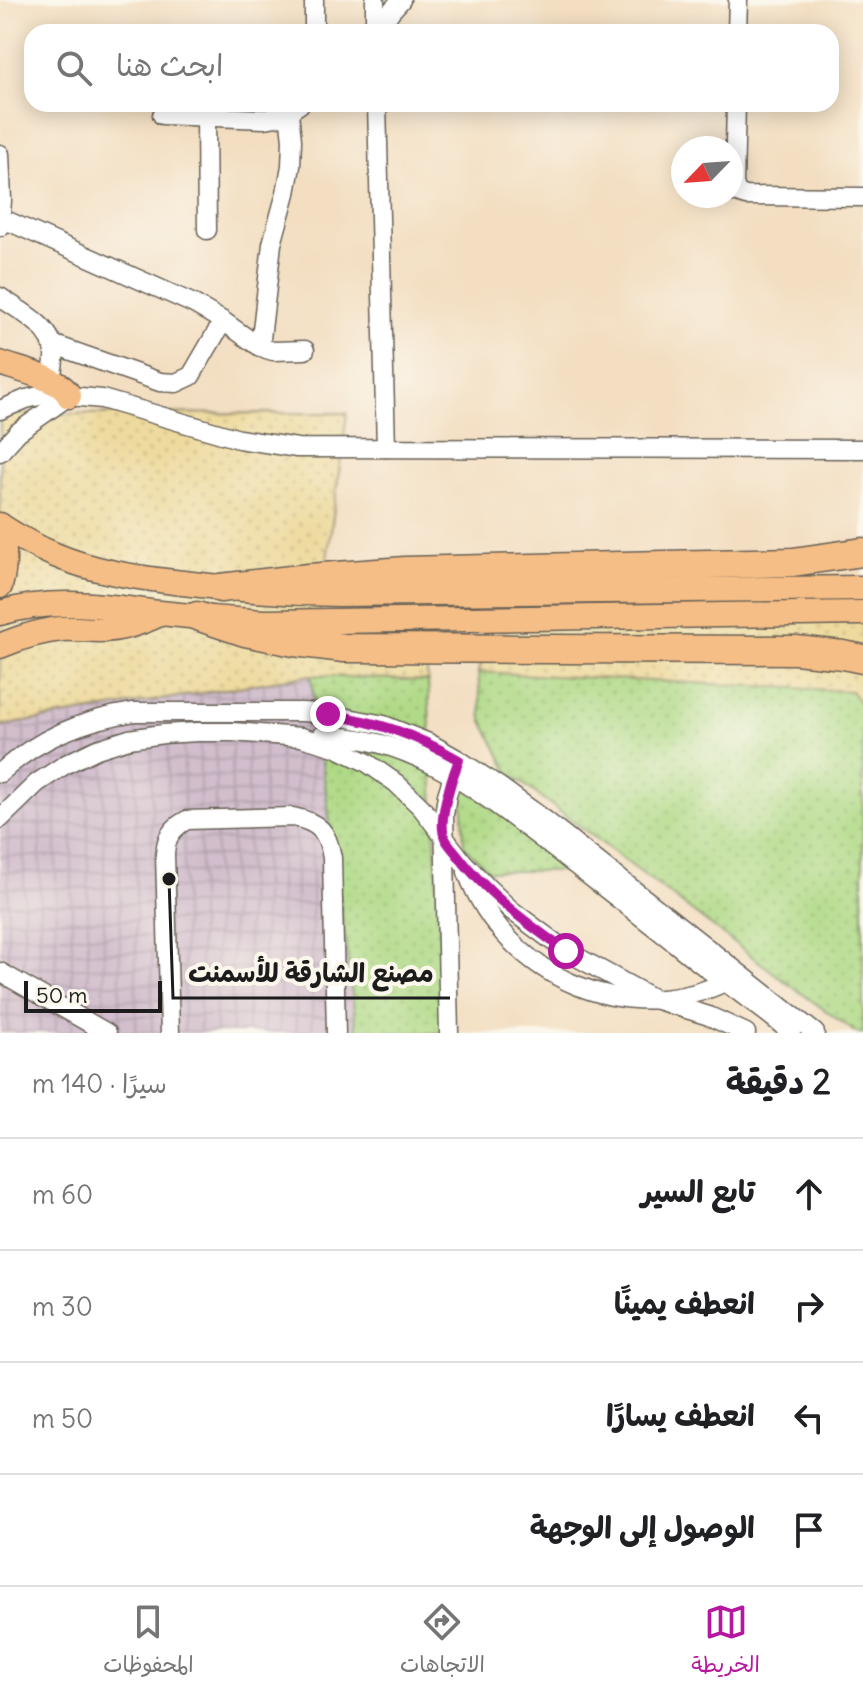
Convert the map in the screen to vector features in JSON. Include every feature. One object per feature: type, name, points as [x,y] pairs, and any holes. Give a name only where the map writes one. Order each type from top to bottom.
[{"type":"highway","points":[[220,588],[405,571],[793,562],[863,552]]},
{"type":"highway","points":[[197,616],[245,632],[344,648],[796,650],[863,659]]},
{"type":"main road","points":[[0,363],[51,380],[68,391],[69,396]]},
{"type":"main road","points":[[0,525],[5,550],[0,586]]},
{"type":"main road","points":[[0,525],[26,542],[82,565],[141,578],[220,588],[339,594],[863,588]]},
{"type":"main road","points":[[0,613],[70,603],[242,621],[299,622],[863,613]]},
{"type":"main road","points":[[0,646],[61,629],[123,628],[162,613]]},
{"type":"street","points":[[314,0],[314,24]]},
{"type":"street","points":[[375,0],[376,24]]},
{"type":"street","points":[[382,24],[401,0]]},
{"type":"street","points":[[737,24],[738,0]]},
{"type":"street","points":[[162,115],[265,119],[284,112]]},
{"type":"street","points":[[260,347],[272,244],[291,166],[295,112]]},
{"type":"street","points":[[377,112],[386,448]]},
{"type":"street","points":[[736,112],[734,183],[737,193],[746,196],[863,197]]},
{"type":"street","points":[[206,117],[207,230]]},
{"type":"street","points":[[0,154],[1,223],[194,304],[260,347],[273,351],[305,350]]},
{"type":"street","points":[[0,297],[40,326],[52,344],[55,356],[51,380]]},
{"type":"street","points":[[52,344],[160,382],[176,383],[191,376],[223,321]]},
{"type":"street","points":[[0,410],[48,394],[102,399],[225,436],[297,448],[863,449]]},
{"type":"street","points":[[0,452],[18,432],[69,396]]},
{"type":"street","points":[[0,773],[33,746],[57,734],[82,723],[134,712],[302,712],[384,725],[429,743],[541,838],[733,978],[815,1033]]},
{"type":"street","points":[[0,819],[37,783],[66,764],[97,749],[129,739],[163,734],[232,732],[332,736],[379,743],[456,768]]},
{"type":"street","points":[[301,737],[366,762],[396,783],[421,807],[463,862],[538,932],[595,968],[654,999],[709,1016],[746,1033]]},
{"type":"street","points":[[449,1033],[444,815],[456,768]]},
{"type":"street","points":[[170,1033],[165,854],[170,833],[187,820],[293,817],[309,820],[322,829],[330,843],[336,1033]]},
{"type":"street","points":[[463,862],[481,905],[509,941],[545,970],[586,990],[609,996],[654,999],[702,991],[733,978]]},
{"type":"street","points":[[0,972],[107,1033]]},
{"type":"street","points":[[733,978],[791,1033]]},
{"type":"shaded area","points":[[311,675],[357,1033],[0,1033],[0,726]]},
{"type":"green space","points":[[478,672],[863,675],[863,1033],[857,1033],[790,985],[509,773],[482,719]]},
{"type":"green space","points":[[311,675],[428,681],[444,1033],[357,1033]]},
{"type":"green space","points":[[462,778],[566,871],[489,871],[464,846]]},
{"type":"sand","points":[[347,413],[317,633],[350,641],[422,631],[428,681],[311,675],[0,726],[0,414]]},
{"type":"sand","points":[[818,601],[863,616],[863,707],[851,691],[478,672],[493,637],[520,622],[735,602]]},
{"type":"place","name":"مصنع الشارقة للأسمنت","points":[[169,879]]},
{"type":"route","points":[[328,714],[384,725],[429,743],[459,760],[447,795],[444,836],[463,862],[511,910],[566,951]]}]
